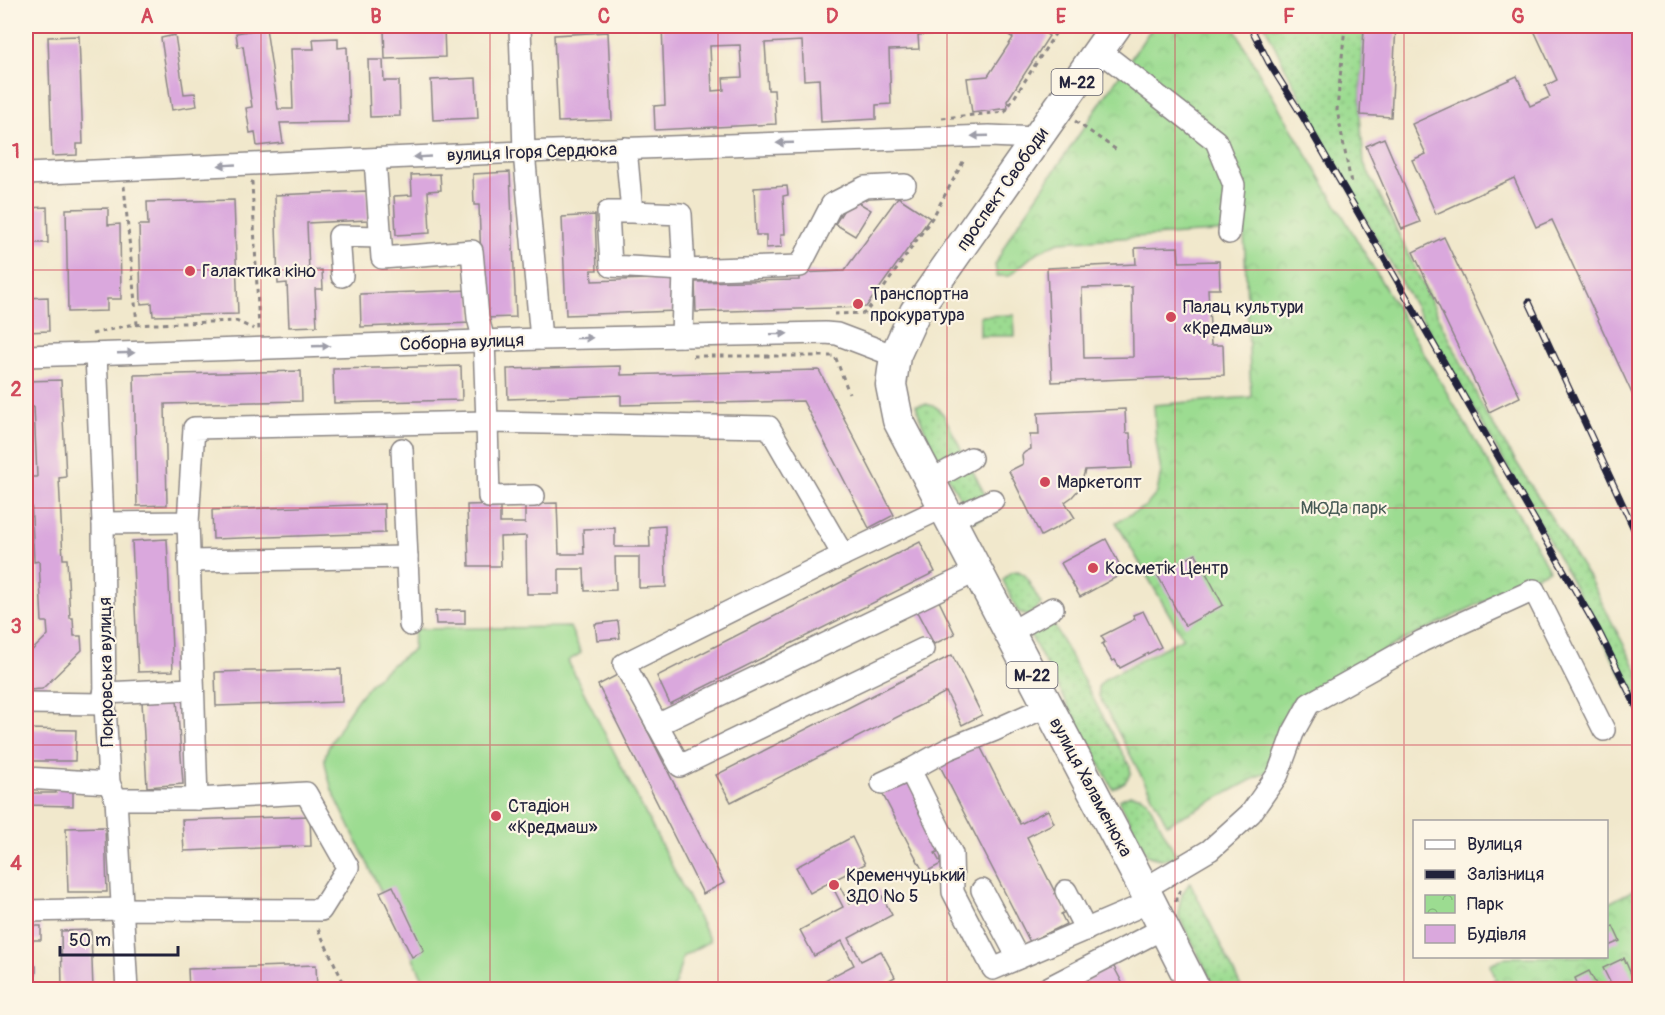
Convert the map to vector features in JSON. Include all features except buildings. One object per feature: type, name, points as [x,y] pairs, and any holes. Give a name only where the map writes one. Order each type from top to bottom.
[{"type":"highway","name":"проспект Свободи","points":[[895,356],[915,312],[1116,26]]},
{"type":"highway","name":"вулиця Халаменюка","points":[[895,356],[891,385],[898,420],[1195,990]]},
{"type":"street","points":[[520,26],[524,152],[541,339]]},
{"type":"street","points":[[1099,50],[1215,141],[1234,185],[1229,233]]},
{"type":"street","name":"вулиця Ігоря Сердюка","points":[[26,174],[626,148],[989,136],[1038,138]]},
{"type":"street","points":[[626,148],[632,212]]},
{"type":"street","points":[[375,159],[382,258],[471,251],[478,318],[484,341],[489,497],[534,496]]},
{"type":"street","points":[[682,336],[684,270],[681,214],[608,212],[611,266],[684,270],[800,266],[832,204],[865,187],[905,185]]},
{"type":"street","points":[[342,276],[339,236],[380,237]]},
{"type":"street","name":"Соборна вулиця","points":[[26,356],[541,339],[825,333],[837,334],[895,356]]},
{"type":"street","name":"Покровська вулиця","points":[[96,354],[103,523],[104,698],[128,990]]},
{"type":"street","points":[[197,799],[188,522],[194,428],[487,422],[769,427],[843,555]]},
{"type":"street","points":[[402,449],[410,625]]},
{"type":"street","points":[[930,481],[972,458]]},
{"type":"street","points":[[923,649],[680,766],[624,664],[843,555],[947,513],[993,500]]},
{"type":"street","points":[[103,523],[188,522]]},
{"type":"street","points":[[189,561],[407,556]]},
{"type":"street","points":[[657,725],[977,571]]},
{"type":"street","points":[[1044,990],[1153,906],[1251,813],[1278,774],[1293,733],[1309,704],[1422,641],[1534,590],[1604,730]]},
{"type":"street","points":[[1009,633],[1053,608]]},
{"type":"street","points":[[26,703],[193,689]]},
{"type":"street","points":[[882,783],[948,748],[993,737],[1048,705]]},
{"type":"street","points":[[910,770],[951,854],[953,892],[993,969],[1086,930],[1153,906]]},
{"type":"street","points":[[26,778],[113,791],[197,799],[306,793],[348,867],[321,910],[26,911]]},
{"type":"street","points":[[982,890],[1018,958]]},
{"type":"street","points":[[1065,891],[1086,930]]},
{"type":"path","points":[[937,118],[1005,112],[1060,26]]},
{"type":"path","points":[[1345,26],[1337,110],[1351,183]]},
{"type":"path","points":[[1073,120],[1118,152]]},
{"type":"path","points":[[879,295],[934,215],[964,160]]},
{"type":"path","points":[[241,182],[252,182],[259,332]]},
{"type":"path","points":[[124,184],[137,324]]},
{"type":"path","points":[[835,356],[849,393]]},
{"type":"path","points":[[310,910],[347,990]]},
{"type":"green space","name":"МЮДа парк","points":[[1153,26],[1233,26],[1549,570],[1396,644],[1291,702],[1268,771],[1167,824],[1099,696],[1098,687],[1105,679],[1183,638],[1116,522],[1146,506],[1157,493],[1161,472],[1156,442],[1154,405],[1251,397],[1244,230],[1059,242],[1036,253],[1009,276],[997,276],[995,265],[1010,236]]},
{"type":"green space","points":[[1265,26],[1364,26],[1360,115],[1364,163],[1486,414],[1588,576],[1639,674],[1639,708],[1556,554],[1365,218]]},
{"type":"green space","points":[[1014,315],[1015,336],[980,336],[980,316]]},
{"type":"green space","points":[[926,404],[936,407],[943,414],[994,512],[973,522],[921,421],[916,405]]},
{"type":"green space","points":[[1018,571],[1025,575],[1041,604],[1028,616],[1017,611],[1003,580],[1011,572]]},
{"type":"green space","points":[[1051,620],[1130,767],[1131,773],[1125,782],[1113,789],[1028,631]]},
{"type":"green space","name":"Стадіон «Кредмаш»","points":[[570,627],[581,653],[568,661],[710,941],[683,956],[674,989],[428,989],[332,790],[325,765],[327,751],[345,718],[369,685],[388,667],[413,650],[414,629]]},
{"type":"green space","points":[[1130,795],[1140,796],[1147,800],[1177,857],[1162,859],[1147,855],[1119,800]]},
{"type":"green space","points":[[1190,882],[1242,989],[1216,989],[1179,917],[1182,894]]},
{"type":"green space","points":[[1639,887],[1639,989],[1475,990],[1496,979],[1490,965],[1504,958],[1608,958],[1608,903]]},
{"type":"railway","points":[[1250,26],[1269,63],[1303,117],[1598,630],[1640,714]]},
{"type":"railway","points":[[1529,302],[1640,542]]},
{"type":"place","name":"Галактика кіно","points":[[190,271]]},
{"type":"place","name":"Транспортна прокуратура","points":[[858,304]]},
{"type":"place","name":"Палац культури «Кредмаш»","points":[[1171,317]]},
{"type":"place","name":"Маркетопт","points":[[1045,482]]},
{"type":"place","name":"Косметік Центр","points":[[1093,568]]},
{"type":"place","name":"Стадіон «Кредмаш»","points":[[496,816]]},
{"type":"place","name":"Кременчуцький ЗДО № 5","points":[[834,885]]}]
